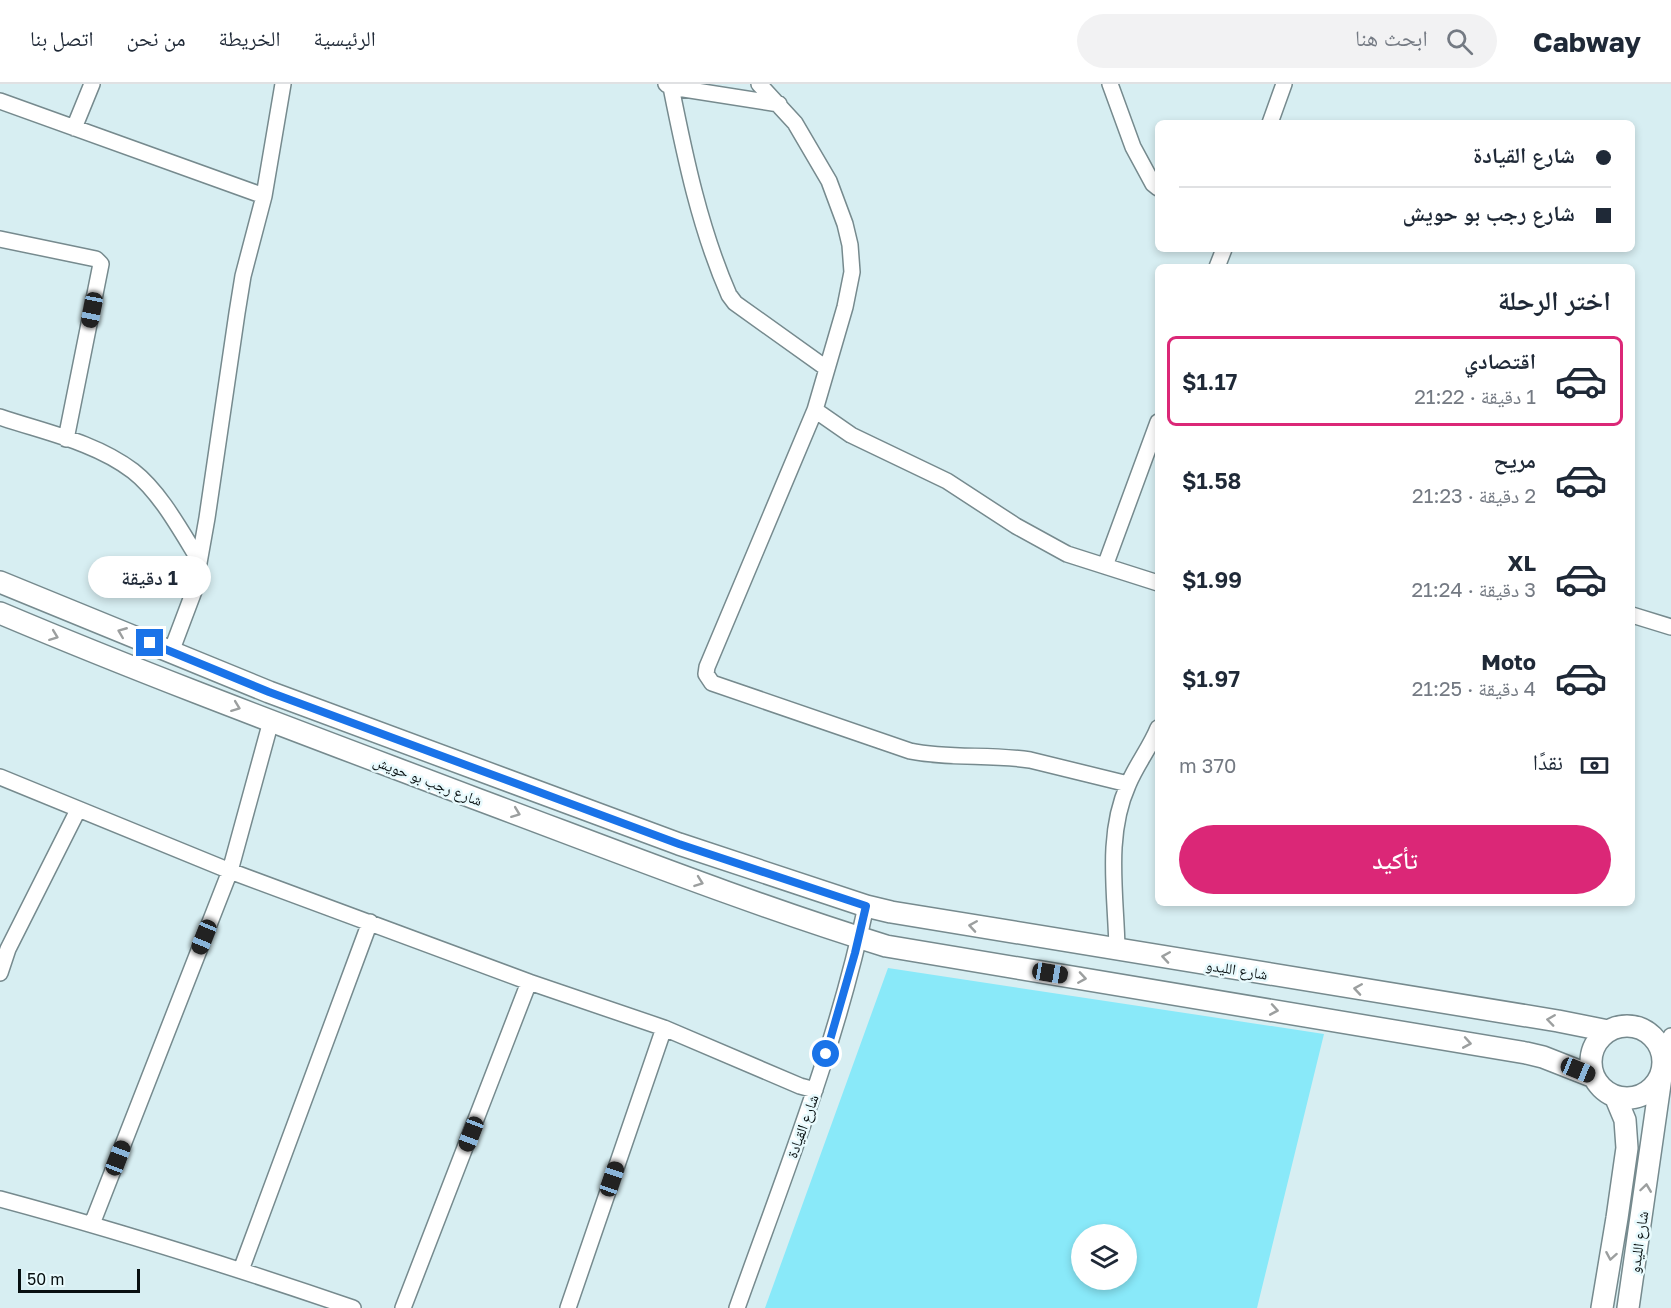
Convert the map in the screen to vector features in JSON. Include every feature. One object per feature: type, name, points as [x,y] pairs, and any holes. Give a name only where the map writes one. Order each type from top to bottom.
[{"type":"main road","name":"شارع رجب بو حويش","points":[[0,582],[269,692],[679,844],[866,906]]},
{"type":"main road","name":"شارع رجب بو حويش","points":[[0,614],[272,721],[698,882],[860,938]]},
{"type":"main road","name":"شارع الليدو","points":[[866,906],[1608,1031]]},
{"type":"main road","points":[[860,938],[886,946],[1526,1053],[1552,1060],[1594,1077],[1606,1091],[1615,1096],[1635,1097],[1644,1094],[1659,1079],[1662,1063],[1656,1040],[1642,1029],[1625,1026],[1608,1031],[1601,1037],[1592,1052],[1594,1077]]},
{"type":"main road","name":"شارع الليدو","points":[[1628,1308],[1662,1063]]},
{"type":"main road","name":"شارع الليدو","points":[[1602,1308],[1628,1132],[1615,1096]]},
{"type":"street","points":[[74,128],[92,84]]},
{"type":"street","points":[[171,652],[194,591],[243,276],[264,196],[283,84]]},
{"type":"street","points":[[759,84],[795,123],[829,181],[845,224],[850,245],[852,272],[845,308],[814,410],[706,674],[711,683],[910,751],[929,755],[1030,760],[1128,784]]},
{"type":"street","points":[[1110,84],[1133,147],[1155,186]]},
{"type":"street","points":[[1271,120],[1284,84]]},
{"type":"street","points":[[778,104],[669,86],[685,160],[707,236],[729,295],[735,303],[826,368]]},
{"type":"street","points":[[0,102],[264,196]]},
{"type":"street","points":[[0,239],[96,259],[101,264],[66,439]]},
{"type":"street","points":[[814,410],[851,435],[947,481],[1016,526],[1067,554],[1155,582]]},
{"type":"street","points":[[0,417],[92,447],[134,472],[172,518],[199,560]]},
{"type":"street","points":[[1105,566],[1155,430]]},
{"type":"street","points":[[1635,616],[1671,627]]},
{"type":"street","points":[[92,1224],[230,871],[272,721]]},
{"type":"street","points":[[1117,949],[1113,849],[1117,815],[1128,784],[1155,734]]},
{"type":"street","points":[[0,777],[230,871],[529,982],[664,1028],[800,1086],[815,1090]]},
{"type":"street","points":[[0,973],[4,948],[78,810]]},
{"type":"street","name":"شارع القيادة","points":[[737,1308],[815,1090],[860,938],[866,906]]},
{"type":"street","points":[[241,1270],[370,922]]},
{"type":"street","points":[[403,1308],[529,982]]},
{"type":"street","points":[[568,1308],[664,1028]]},
{"type":"street","points":[[1662,1063],[1671,1036]]},
{"type":"street","points":[[0,1199],[92,1224],[241,1270],[353,1308]]},
{"type":"shaded area","points":[[888,968],[1324,1034],[1257,1308],[765,1308]]},
{"type":"route","points":[[150,643],[269,692],[679,844],[866,906],[860,938],[826,1054]]}]
